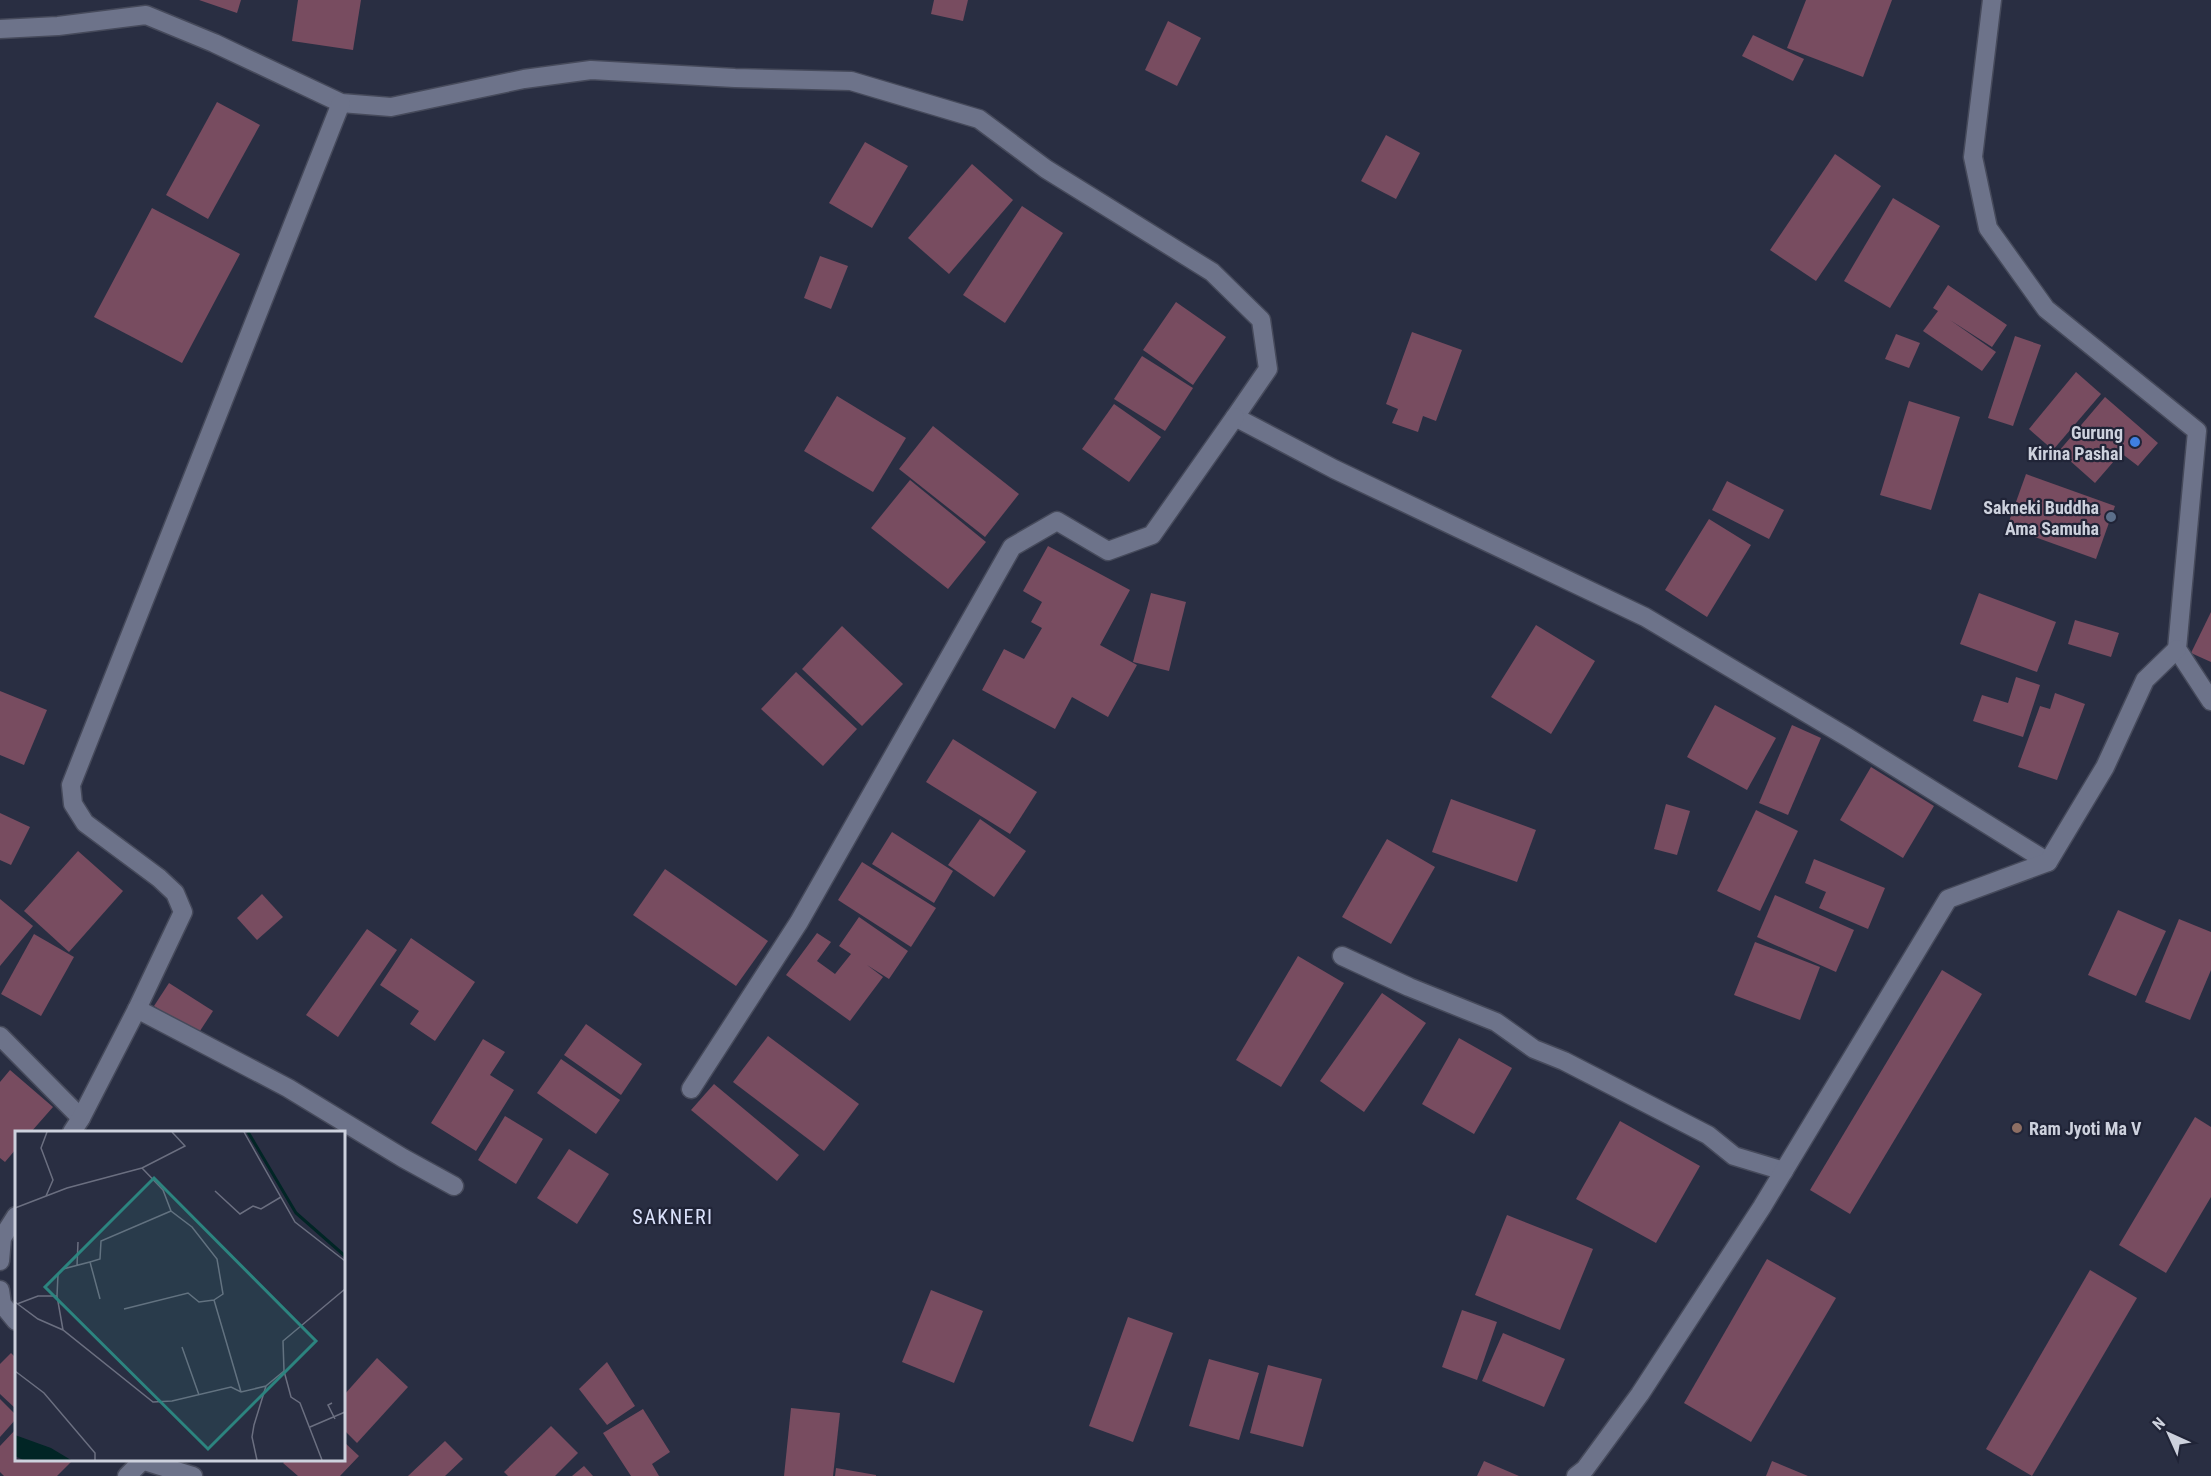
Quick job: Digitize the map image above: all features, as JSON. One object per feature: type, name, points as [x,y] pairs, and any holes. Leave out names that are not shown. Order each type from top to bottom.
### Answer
[{"type":"street","points":[[1576,1476],[1585,1469],[1640,1394],[1784,1171],[1948,898],[2048,862],[2105,767],[2145,680],[2177,650],[2204,435],[2046,309],[1988,228],[1973,157],[1992,0]]},
{"type":"street","points":[[0,29],[58,26],[146,15],[214,43],[341,103],[391,107],[524,79],[591,70],[735,78],[851,81],[980,119],[1046,169],[1212,272],[1262,320],[1268,369],[1152,535],[1108,551],[1057,521],[1012,547],[799,922],[692,1089]]},
{"type":"street","points":[[0,1035],[77,1125],[137,1009],[183,912],[175,893],[159,878],[85,823],[73,804],[71,785],[341,103]]},
{"type":"street","points":[[1235,417],[1335,469],[1645,617],[1847,737],[2048,862]]},
{"type":"street","points":[[2177,650],[2211,701]]},
{"type":"street","points":[[1342,956],[1409,987],[1496,1022],[1534,1049],[1564,1061],[1708,1135],[1734,1155],[1784,1171]]},
{"type":"street","points":[[137,1009],[288,1088],[403,1158],[454,1186]]},
{"type":"street","points":[[0,1261],[2,1238],[15,1218]]},
{"type":"street","points":[[0,1290],[2,1304],[15,1320]]},
{"type":"street","points":[[127,1476],[141,1461]]},
{"type":"street","points":[[145,1461],[193,1476]]},
{"type":"building","points":[[199,0],[241,0],[237,13]]},
{"type":"building","points":[[298,0],[361,0],[353,50],[292,41]]},
{"type":"building","points":[[934,0],[968,0],[963,21],[931,14]]},
{"type":"building","points":[[1806,0],[1892,0],[1863,77],[1787,48]]},
{"type":"building","points":[[1168,21],[1201,38],[1177,86],[1145,70]]},
{"type":"building","points":[[1753,35],[1804,59],[1793,81],[1742,56]]},
{"type":"building","points":[[217,102],[260,125],[208,219],[166,195]]},
{"type":"building","points":[[1386,135],[1420,153],[1396,199],[1361,181]]},
{"type":"building","points":[[865,142],[908,166],[872,228],[829,203]]},
{"type":"building","points":[[1835,154],[1881,186],[1816,281],[1770,250]]},
{"type":"building","points":[[972,164],[1013,200],[949,274],[908,238]]},
{"type":"building","points":[[1893,198],[1940,226],[1890,308],[1844,281]]},
{"type":"building","points":[[1022,206],[1063,233],[1005,323],[963,295]]},
{"type":"building","points":[[152,208],[240,254],[182,363],[94,317]]},
{"type":"building","points":[[820,256],[848,266],[831,309],[804,298]]},
{"type":"building","points":[[1948,285],[2007,325],[1992,347],[1950,320],[1996,352],[1982,371],[1923,331],[1938,311],[1933,308]]},
{"type":"building","points":[[1176,302],[1226,337],[1193,385],[1143,350]]},
{"type":"building","points":[[1412,332],[1462,350],[1436,421],[1423,416],[1418,432],[1392,423],[1398,409],[1386,404]]},
{"type":"building","points":[[1896,334],[1920,343],[1909,368],[1885,359]]},
{"type":"building","points":[[2015,336],[2041,345],[2013,426],[1988,418]]},
{"type":"building","points":[[1142,356],[1193,388],[1165,431],[1114,399]]},
{"type":"building","points":[[2076,372],[2101,394],[2053,450],[2029,429]]},
{"type":"building","points":[[837,396],[906,438],[873,492],[804,451]]},
{"type":"building","points":[[2105,397],[2158,443],[2138,466],[2121,453],[2095,483],[2059,451]]},
{"type":"building","points":[[1909,401],[1960,417],[1931,510],[1880,495]]},
{"type":"building","points":[[1114,404],[1161,437],[1129,482],[1082,449]]},
{"type":"building","points":[[933,426],[1019,494],[985,537],[899,469]]},
{"type":"building","points":[[2026,474],[2115,506],[2096,559],[2007,527]]},
{"type":"building","points":[[910,480],[986,542],[948,589],[871,528]]},
{"type":"building","points":[[1727,481],[1784,510],[1769,539],[1712,510]]},
{"type":"building","points":[[1709,519],[1751,545],[1707,617],[1665,590]]},
{"type":"building","points":[[1048,546],[1130,590],[1100,645],[1137,665],[1108,717],[1072,697],[1055,729],[982,690],[1004,649],[1024,659],[1042,628],[1031,622],[1042,602],[1023,591]]},
{"type":"building","points":[[1151,593],[1186,602],[1169,671],[1133,662]]},
{"type":"building","points":[[1979,593],[2056,622],[2037,672],[1960,644]]},
{"type":"building","points":[[2211,612],[2211,662],[2191,653]]},
{"type":"building","points":[[2075,620],[2119,633],[2111,657],[2068,644]]},
{"type":"building","points":[[1536,625],[1595,661],[1551,734],[1491,697]]},
{"type":"building","points":[[842,626],[903,684],[862,726],[802,669]]},
{"type":"building","points":[[796,672],[857,729],[823,766],[761,709]]},
{"type":"building","points":[[2016,677],[2040,685],[2023,737],[1973,721],[1982,695],[2008,703]]},
{"type":"building","points":[[0,691],[47,710],[24,765],[0,755]]},
{"type":"building","points":[[2055,693],[2085,704],[2057,780],[2018,767],[2040,706],[2050,709]]},
{"type":"building","points":[[1715,705],[1776,738],[1747,790],[1687,757]]},
{"type":"building","points":[[1792,725],[1821,738],[1788,815],[1759,803]]},
{"type":"building","points":[[953,739],[1037,792],[1010,834],[926,782]]},
{"type":"building","points":[[1871,767],[1934,806],[1903,858],[1840,820]]},
{"type":"building","points":[[1451,799],[1536,830],[1517,882],[1432,852]]},
{"type":"building","points":[[1666,804],[1690,811],[1677,855],[1654,849]]},
{"type":"building","points":[[1756,810],[1798,831],[1760,911],[1717,891]]},
{"type":"building","points":[[0,813],[30,827],[11,865],[0,860]]},
{"type":"building","points":[[980,819],[1026,851],[994,897],[948,865]]},
{"type":"building","points":[[892,832],[953,871],[934,903],[872,864]]},
{"type":"building","points":[[1387,839],[1435,867],[1391,944],[1342,917]]},
{"type":"building","points":[[78,851],[123,891],[69,952],[24,911]]},
{"type":"building","points":[[1814,859],[1885,888],[1868,929],[1819,908],[1826,892],[1805,883]]},
{"type":"building","points":[[862,862],[936,908],[911,947],[838,900]]},
{"type":"building","points":[[665,869],[768,941],[736,986],[633,915]]},
{"type":"building","points":[[262,894],[283,917],[257,940],[237,918]]},
{"type":"building","points":[[1775,895],[1854,930],[1836,972],[1757,937]]},
{"type":"building","points":[[0,899],[33,926],[0,966]]},
{"type":"building","points":[[2118,910],[2166,931],[2136,996],[2088,975]]},
{"type":"building","points":[[859,917],[908,951],[889,979],[867,965],[883,977],[850,1021],[786,975],[817,933],[831,942],[817,961],[835,974],[851,954],[839,946]]},
{"type":"building","points":[[2179,919],[2211,932],[2211,970],[2190,1020],[2145,1002]]},
{"type":"building","points":[[367,929],[397,950],[338,1037],[306,1015]]},
{"type":"building","points":[[34,934],[74,957],[41,1016],[1,994]]},
{"type":"building","points":[[411,938],[475,982],[435,1041],[410,1024],[419,1011],[380,985]]},
{"type":"building","points":[[1755,942],[1820,967],[1800,1020],[1734,995]]},
{"type":"building","points":[[1298,956],[1344,983],[1281,1087],[1236,1060]]},
{"type":"building","points":[[1942,970],[1982,994],[1850,1214],[1810,1190]]},
{"type":"building","points":[[169,983],[213,1011],[198,1034],[154,1006]]},
{"type":"building","points":[[1382,993],[1426,1023],[1364,1112],[1320,1081]]},
{"type":"building","points":[[586,1024],[642,1064],[621,1095],[564,1055]]},
{"type":"building","points":[[768,1036],[859,1104],[824,1151],[733,1082]]},
{"type":"building","points":[[1459,1038],[1512,1068],[1474,1134],[1422,1104]]},
{"type":"building","points":[[483,1039],[505,1052],[490,1075],[514,1090],[476,1151],[431,1123]]},
{"type":"building","points":[[561,1059],[620,1100],[596,1134],[537,1093]]},
{"type":"building","points":[[10,1070],[53,1107],[32,1131],[15,1131],[15,1150],[5,1162],[0,1158],[0,1082]]},
{"type":"building","points":[[714,1084],[799,1155],[777,1181],[691,1110]]},
{"type":"building","points":[[505,1116],[543,1139],[516,1184],[478,1160]]},
{"type":"building","points":[[2195,1117],[2211,1127],[2211,1197],[2166,1273],[2119,1245]]},
{"type":"building","points":[[1620,1121],[1700,1166],[1656,1243],[1576,1199]]},
{"type":"building","points":[[569,1149],[609,1174],[577,1224],[537,1198]]},
{"type":"building","points":[[1507,1215],[1593,1249],[1560,1330],[1475,1295]]},
{"type":"building","points":[[1767,1259],[1836,1298],[1751,1442],[1684,1403]]},
{"type":"building","points":[[2090,1270],[2137,1298],[2032,1476],[1986,1449]]},
{"type":"building","points":[[931,1290],[983,1311],[954,1383],[902,1362]]},
{"type":"building","points":[[1462,1310],[1497,1322],[1477,1380],[1442,1367]]},
{"type":"building","points":[[1128,1317],[1173,1333],[1133,1442],[1089,1426]]},
{"type":"building","points":[[1503,1333],[1565,1359],[1544,1407],[1482,1381]]},
{"type":"building","points":[[11,1353],[15,1357],[15,1408],[0,1394],[0,1364]]},
{"type":"building","points":[[377,1358],[408,1387],[357,1443],[345,1431],[345,1394]]},
{"type":"building","points":[[1209,1359],[1259,1373],[1239,1440],[1189,1426]]},
{"type":"building","points":[[607,1362],[635,1406],[607,1425],[579,1389]]},
{"type":"building","points":[[1268,1365],[1322,1379],[1303,1447],[1250,1433]]},
{"type":"building","points":[[0,1399],[15,1414],[15,1420],[0,1437]]},
{"type":"building","points":[[791,1408],[840,1413],[833,1476],[784,1476]]},
{"type":"building","points":[[643,1409],[670,1452],[652,1464],[659,1476],[631,1476],[603,1433]]},
{"type":"building","points":[[551,1426],[578,1453],[555,1476],[508,1476],[504,1472]]},
{"type":"building","points":[[15,1430],[15,1461],[72,1461],[57,1476],[4,1476],[0,1472],[0,1446]]},
{"type":"building","points":[[445,1441],[463,1459],[445,1476],[408,1476]]},
{"type":"building","points":[[345,1443],[359,1456],[340,1476],[298,1476],[283,1463],[285,1461],[345,1461]]},
{"type":"building","points":[[1484,1461],[1519,1476],[1477,1476]]},
{"type":"building","points":[[1772,1461],[1808,1476],[1766,1476]]},
{"type":"building","points":[[584,1466],[593,1476],[572,1476]]},
{"type":"building","points":[[836,1468],[876,1475],[876,1476],[835,1476]]},
{"type":"place","name":"Gurung Kirina Pashal","points":[[2135,442]]},
{"type":"place","name":"Sakneki Buddha Ama Samuha","points":[[2111,517]]},
{"type":"place","name":"Ram Jyoti Ma V","points":[[2017,1128]]},
{"type":"district","name":"SAKNERI","points":[[673,1217]]}]
